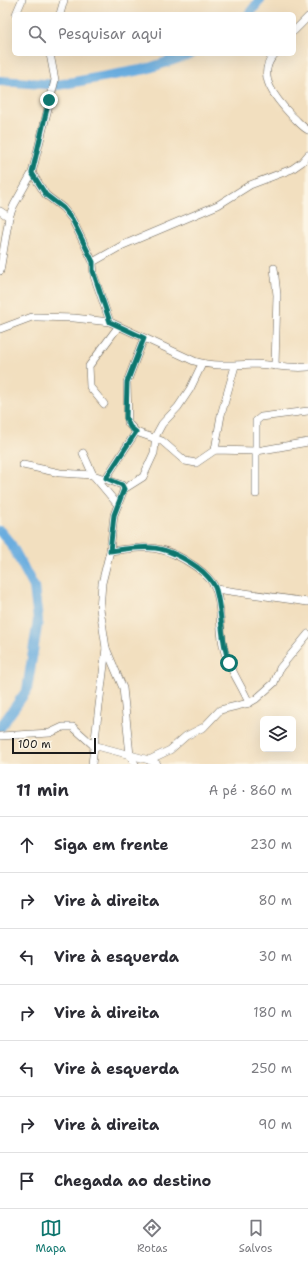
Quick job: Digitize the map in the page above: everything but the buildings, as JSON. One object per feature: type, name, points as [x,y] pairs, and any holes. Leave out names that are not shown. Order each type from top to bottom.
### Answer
[{"type":"street","points":[[17,12],[22,0]]},
{"type":"street","points":[[61,12],[64,0]]},
{"type":"street","points":[[296,29],[308,17]]},
{"type":"street","points":[[0,271],[0,261],[9,216],[32,173],[44,118],[55,80],[50,56]]},
{"type":"street","points":[[273,56],[269,61],[267,67],[270,88],[276,99],[296,119],[300,126],[308,130]]},
{"type":"street","points":[[93,262],[123,245],[218,205],[255,183],[292,170],[308,155]]},
{"type":"street","points":[[32,173],[46,195],[63,208],[72,219],[93,262],[93,271],[110,322]]},
{"type":"street","points":[[0,211],[9,216]]},
{"type":"street","points":[[274,268],[277,294],[275,366]]},
{"type":"street","points":[[0,324],[0,329],[32,317],[74,318],[110,322],[118,327],[202,364],[308,368]]},
{"type":"street","points":[[104,404],[90,387],[89,366],[118,327]]},
{"type":"street","points":[[144,338],[127,382],[126,418],[130,427],[136,432],[154,440],[162,441],[181,458],[192,463],[198,462],[215,450],[257,450],[308,442]]},
{"type":"street","points":[[92,764],[106,648],[100,596],[110,551],[114,515],[124,489],[143,477],[154,453],[154,440],[162,424],[178,407],[190,389],[202,364]]},
{"type":"street","points":[[215,450],[221,414],[235,366]]},
{"type":"street","points":[[256,494],[256,421],[258,418],[308,411]]},
{"type":"street","points":[[106,478],[136,432]]},
{"type":"street","points":[[83,453],[93,475],[118,505]]},
{"type":"street","points":[[23,465],[60,473],[93,475],[106,478],[122,485],[124,489]]},
{"type":"street","points":[[110,551],[142,546],[173,552],[202,571],[216,589],[223,645],[229,663],[249,703]]},
{"type":"street","points":[[216,589],[308,602]]},
{"type":"street","points":[[149,760],[170,750],[186,736],[204,727],[220,710],[249,703],[274,683],[280,668],[308,634]]},
{"type":"street","points":[[106,648],[123,688],[130,756],[135,764]]},
{"type":"street","points":[[0,736],[50,733],[63,727],[74,727],[94,745],[149,760],[157,764]]},
{"type":"waterway","points":[[251,12],[260,0]]},
{"type":"waterway","points":[[0,81],[58,85],[146,69],[185,56]]},
{"type":"waterway","points":[[0,531],[11,544],[34,587],[38,620],[27,690],[0,728]]},
{"type":"route","points":[[49,100],[32,173],[41,190],[67,212],[78,229],[93,262],[93,271],[110,322],[144,338],[127,382],[126,418],[130,427],[136,432],[106,478],[122,485],[124,489],[114,515],[110,551],[142,546],[173,552],[180,555],[202,571],[216,589],[223,645],[229,663]]}]
